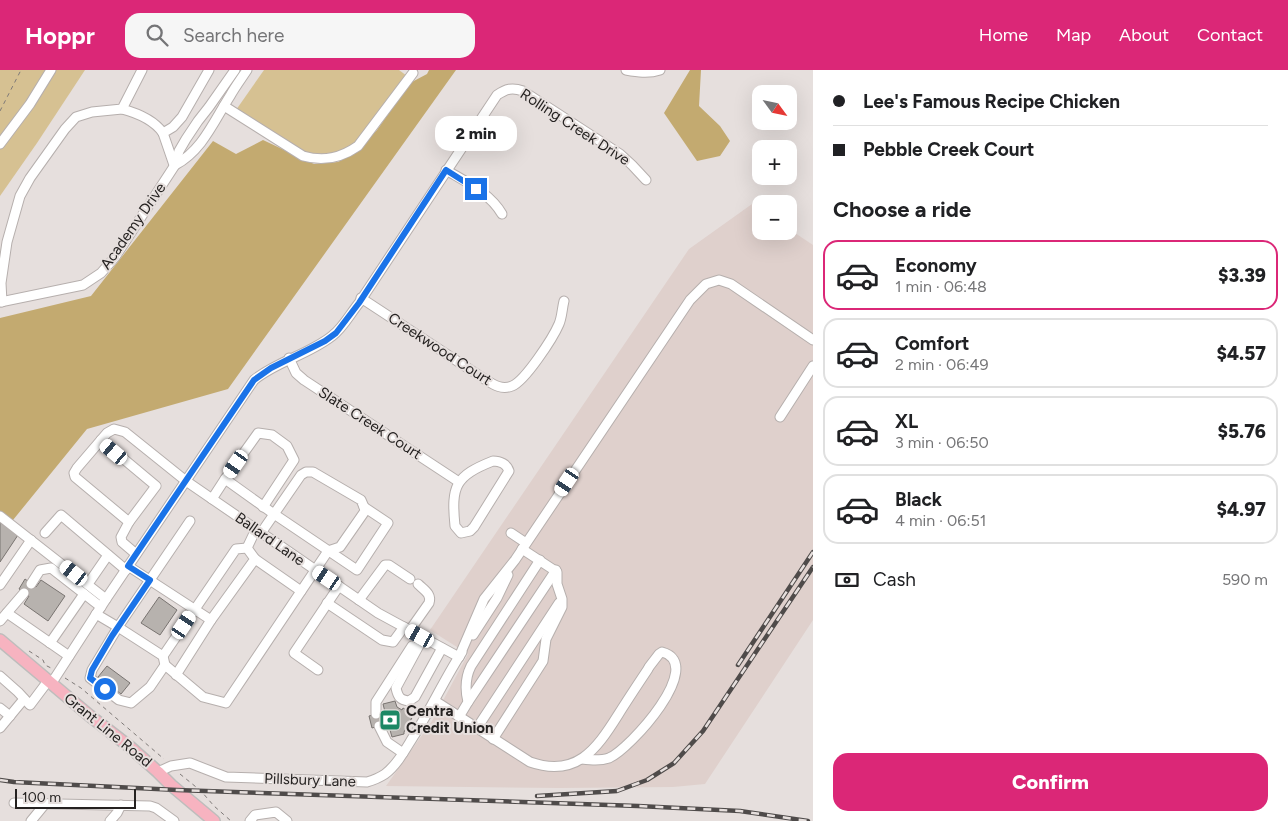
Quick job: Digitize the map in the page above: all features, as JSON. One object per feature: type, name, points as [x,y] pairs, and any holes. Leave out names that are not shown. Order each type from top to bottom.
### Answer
[{"type":"main road","name":"Grant Line Road","points":[[0,640],[130,747],[214,821]]},
{"type":"street","points":[[0,144],[30,104],[51,70]]},
{"type":"street","points":[[122,108],[142,70]]},
{"type":"street","points":[[163,133],[173,127],[182,117],[209,70]]},
{"type":"street","name":"Academy Drive","points":[[1,302],[83,285],[101,273],[115,257],[174,165],[179,151],[198,120],[210,107],[235,70]]},
{"type":"street","name":"Academy Drive","points":[[174,165],[184,160],[198,146],[247,70]]},
{"type":"street","points":[[626,70],[639,73],[660,70]]},
{"type":"street","points":[[210,107],[221,110],[303,156],[314,159],[328,158],[350,152],[358,146],[413,73]]},
{"type":"street","name":"Rolling Creek Drive","points":[[24,699],[30,705],[58,673],[254,380],[289,358],[325,341],[333,336],[344,324],[497,95],[510,88],[523,91],[620,154],[646,180]]},
{"type":"street","points":[[1,302],[1,283],[7,242],[20,196],[30,178],[65,129],[76,117],[92,112],[122,108],[135,113],[158,126],[163,133],[174,165]]},
{"type":"street","points":[[446,170],[488,197],[502,214]]},
{"type":"street","name":"Pillsbury Lane","points":[[158,772],[171,766],[190,763],[226,777],[367,782],[383,776],[403,753],[435,701],[459,657],[484,599],[524,546],[690,300],[706,284],[718,280],[731,284],[813,340]]},
{"type":"street","name":"Creekwood Court","points":[[361,298],[499,387],[512,386],[530,370],[558,327],[564,301]]},
{"type":"street","name":"Slate Creek Court","points":[[289,358],[296,373],[304,380],[459,482]]},
{"type":"street","points":[[780,417],[813,366]]},
{"type":"street","name":"Ballard Lane","points":[[100,440],[114,429],[125,432],[186,481],[378,613],[459,657]]},
{"type":"street","points":[[212,499],[258,434],[272,435],[287,446],[294,460],[263,507]]},
{"type":"street","points":[[129,522],[75,477],[74,473],[77,468],[100,440],[156,486],[120,537],[122,542],[136,554]]},
{"type":"street","points":[[493,461],[503,463],[510,471],[474,527],[465,533],[461,533],[454,526],[454,492],[459,482],[471,472],[493,461]]},
{"type":"street","points":[[225,480],[263,507],[274,514],[328,551],[357,570],[388,523],[364,507],[360,500],[313,472],[306,472],[301,476],[274,514],[258,531],[247,548]]},
{"type":"street","points":[[0,516],[88,584],[101,607],[118,627],[164,661],[176,675],[203,697],[226,702],[328,551],[340,547],[365,511],[364,507]]},
{"type":"street","points":[[45,533],[61,515],[108,555],[211,620]]},
{"type":"street","points":[[190,521],[118,627],[92,670],[90,678],[119,700],[131,703],[150,688],[195,610],[236,549],[247,548]]},
{"type":"street","points":[[511,533],[540,560],[556,570]]},
{"type":"street","points":[[0,586],[31,540]]},
{"type":"street","points":[[247,548],[255,559],[302,591]]},
{"type":"street","points":[[88,584],[108,555]]},
{"type":"street","points":[[176,675],[211,620],[255,559]]},
{"type":"street","points":[[468,702],[466,688],[468,671],[540,560]]},
{"type":"street","points":[[327,603],[382,640],[393,642],[429,603],[430,595],[414,582],[385,565],[359,600]]},
{"type":"street","points":[[31,584],[40,570],[51,568],[101,607]]},
{"type":"street","points":[[493,739],[541,666],[545,654],[546,639],[562,607],[562,599],[556,584],[556,570]]},
{"type":"street","points":[[459,717],[556,570]]},
{"type":"street","points":[[318,670],[294,653],[339,586]]},
{"type":"street","points":[[0,621],[24,593]]},
{"type":"street","points":[[50,643],[84,594]]},
{"type":"street","points":[[477,728],[562,599]]},
{"type":"street","points":[[7,613],[69,656]]},
{"type":"street","points":[[421,637],[396,688],[397,695],[402,700],[409,702],[415,697],[442,648]]},
{"type":"street","points":[[376,714],[376,702],[421,637]]},
{"type":"street","points":[[435,701],[530,762],[541,766],[562,766],[582,759],[598,745],[659,654],[662,652],[669,655],[674,662],[675,679],[669,693],[659,708],[634,739],[623,749],[608,758],[596,760],[582,759]]},
{"type":"street","points":[[0,676],[24,699],[0,728]]},
{"type":"street","points":[[0,708],[10,716]]},
{"type":"street","points":[[379,726],[387,742],[403,753]]},
{"type":"street","points":[[14,802],[150,806],[174,821]]},
{"type":"street","points":[[31,821],[45,804]]},
{"type":"street","points":[[110,821],[121,805]]},
{"type":"street","points":[[250,821],[255,815],[276,812],[287,821]]},
{"type":"path","points":[[0,111],[21,70]]},
{"type":"path","points":[[27,649],[81,688],[201,791],[231,821]]},
{"type":"shaded area","points":[[0,70],[85,70],[0,196]]},
{"type":"shaded area","points":[[264,70],[399,70],[407,76],[356,144],[336,153],[318,156],[304,152],[236,110]]},
{"type":"shaded area","points":[[429,70],[456,70],[228,389],[87,429],[13,520],[0,511],[0,318],[91,296],[213,141],[236,154],[263,140],[314,164],[338,162],[354,153],[377,130],[410,83],[427,74]]},
{"type":"shaded area","points":[[690,70],[701,70],[699,106],[720,126],[730,141],[720,156],[697,161],[664,113]]},
{"type":"shaded area","points":[[752,204],[752,240],[797,240],[797,234],[813,245],[813,620],[705,784],[673,787],[559,788],[386,786],[432,721],[468,654],[430,630],[689,249]]},
{"type":"building","points":[[0,522],[18,535],[0,562]]},
{"type":"building","points":[[25,579],[36,587],[41,580],[65,596],[48,621],[24,604],[29,596],[19,589]]},
{"type":"building","points":[[159,597],[177,610],[160,635],[141,623]]},
{"type":"building","points":[[107,666],[130,683],[121,694],[98,677]]},
{"type":"building","name":"Centra Credit Union","points":[[395,701],[397,707],[402,710],[403,708],[413,716],[404,734],[392,737],[388,723],[372,728],[369,716],[385,712],[383,704]]},
{"type":"railway","points":[[738,665],[813,552]]},
{"type":"railway","points":[[537,796],[617,791],[647,780],[674,763],[703,731],[813,567]]},
{"type":"railway","points":[[0,780],[177,790],[740,811],[808,821]]},
{"type":"place","name":"Centra Credit Union","points":[[390,720]]},
{"type":"route","points":[[105,689],[90,678],[92,670],[112,636],[150,580],[128,566],[254,380],[264,372],[325,341],[336,333],[359,303],[446,170],[476,189]]}]
